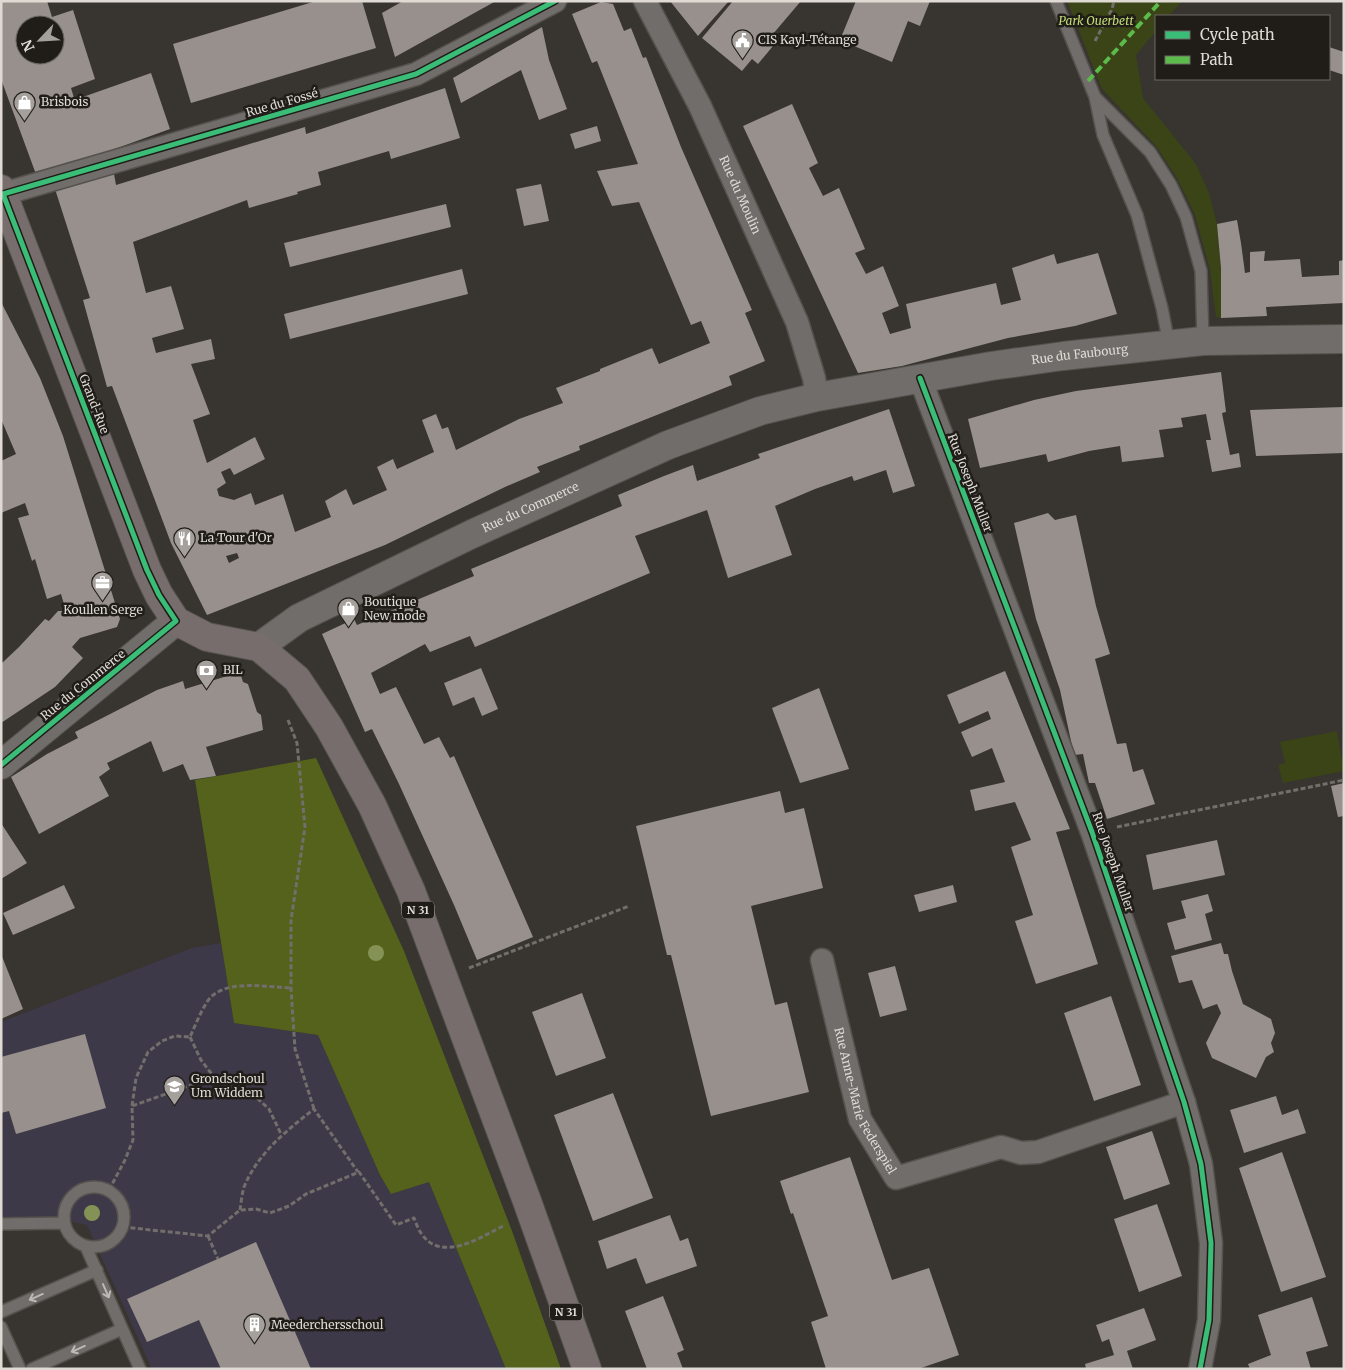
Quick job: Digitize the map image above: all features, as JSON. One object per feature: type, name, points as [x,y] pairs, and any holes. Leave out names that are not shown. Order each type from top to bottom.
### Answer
[{"type":"main road","name":"Grand-Rue","points":[[2,191],[147,570],[159,595],[176,621]]},
{"type":"main road","name":"Rue du Faubourg","points":[[817,397],[920,378],[1062,356],[1169,344],[1203,341],[1344,339]]},
{"type":"main road","name":"Rue du Commerce","points":[[259,648],[299,618],[472,534],[608,471],[668,445],[760,411],[817,397]]},
{"type":"main road","name":"Rue du Commerce","points":[[1,764],[176,621]]},
{"type":"main road","name":"N 31","points":[[176,621],[208,637],[259,648],[297,679],[329,727],[380,823],[410,891],[587,1369]]},
{"type":"street","name":"Rue du Fossé","points":[[2,191],[416,74],[555,1]]},
{"type":"street","name":"Rue du Moulin","points":[[645,1],[700,106],[797,322],[814,378],[817,397]]},
{"type":"street","name":"Rue Joseph Muller","points":[[920,378],[1092,832],[1184,1102],[1201,1164],[1211,1243],[1209,1320],[1200,1369]]},
{"type":"street","name":"Rue Anne-Marie Federspiel","points":[[822,960],[860,1119],[896,1178],[1001,1147],[1021,1153],[1038,1152],[1184,1102]]},
{"type":"lane","points":[[1056,1],[1095,97],[1103,134],[1137,215],[1162,308],[1169,344]]},
{"type":"lane","points":[[1095,97],[1150,152],[1171,185],[1186,217],[1201,272],[1203,341]]},
{"type":"lane","points":[[90,1186],[109,1190],[122,1206],[123,1226],[119,1235],[112,1241],[96,1248],[86,1247],[72,1238],[64,1223],[66,1203],[72,1195],[90,1186]]},
{"type":"lane","points":[[1,1224],[64,1223]]},
{"type":"lane","points":[[86,1247],[140,1369]]},
{"type":"lane","points":[[1,1312],[97,1270]]},
{"type":"lane","points":[[1,1327],[20,1369]]},
{"type":"lane","points":[[32,1369],[122,1329]]},
{"type":"path","points":[[1082,64],[1112,9],[1114,1]]},
{"type":"path","points":[[286,717],[297,743],[305,827],[291,920],[290,988],[295,1049],[314,1109],[396,1225],[414,1218],[421,1234],[434,1245],[450,1248],[466,1244],[507,1224],[506,1216],[526,1201]]},
{"type":"path","points":[[1092,832],[1344,780]]},
{"type":"path","points":[[443,978],[629,906]]},
{"type":"path","points":[[190,1037],[208,1000],[220,991],[237,985],[290,988]]},
{"type":"path","points":[[109,1190],[133,1140],[132,1106],[136,1078],[148,1052],[162,1041],[175,1036],[190,1037]]},
{"type":"path","points":[[190,1037],[201,1060],[214,1077],[232,1089],[257,1098],[269,1109],[281,1134]]},
{"type":"path","points":[[132,1106],[214,1077]]},
{"type":"path","points":[[240,1210],[244,1188],[258,1162],[281,1134],[314,1109]]},
{"type":"path","points":[[123,1226],[208,1236],[240,1210],[256,1209],[270,1214],[289,1206],[306,1194],[358,1172]]},
{"type":"path","points":[[208,1236],[218,1258]]},
{"type":"shaded area","name":"Grondschoul Um Widdem","points":[[221,943],[234,1023],[318,1035],[380,1175],[391,1194],[429,1182],[506,1369],[152,1369],[87,1225],[59,1219],[1,1221],[1,1022],[192,948]]},
{"type":"green space","name":"Park Ouerbett","points":[[1067,1],[1182,1],[1170,15],[1155,15],[1155,32],[1136,55],[1143,98],[1196,164],[1209,193],[1217,224],[1221,268],[1221,318],[1216,317],[1210,270],[1195,215],[1177,178],[1156,146],[1102,89]]},
{"type":"green space","points":[[1337,731],[1344,771],[1283,783],[1278,765],[1285,763],[1280,742]]},
{"type":"green space","points":[[316,758],[404,951],[512,1231],[561,1369],[506,1369],[429,1182],[391,1194],[380,1175],[318,1035],[234,1023],[195,780]]},
{"type":"building","points":[[1,1],[47,1],[51,15],[15,15],[15,65],[65,65],[65,15],[58,15],[73,10],[95,79],[71,88],[74,98],[80,98],[151,73],[170,129],[37,177],[1,79]]},
{"type":"building","points":[[316,1],[362,1],[376,48],[191,103],[173,44]]},
{"type":"building","points":[[403,1],[496,1],[395,57],[382,13]]},
{"type":"building","points":[[670,1],[729,1],[698,36]]},
{"type":"building","points":[[733,1],[801,1],[767,41],[773,46],[758,64],[752,59],[742,71],[702,38]]},
{"type":"building","points":[[856,1],[930,1],[920,26],[908,21],[892,62],[840,40]]},
{"type":"building","points":[[601,2],[613,4],[624,31],[631,28],[643,58],[646,57],[681,147],[752,310],[745,313],[765,361],[729,376],[732,385],[579,446],[580,450],[537,467],[540,472],[385,545],[207,615],[171,543],[112,386],[107,387],[83,300],[90,298],[55,189],[114,174],[116,185],[305,127],[306,134],[445,88],[460,138],[391,159],[389,151],[318,172],[321,185],[297,192],[298,194],[249,208],[247,200],[133,242],[146,293],[171,286],[184,329],[152,338],[156,353],[211,339],[215,359],[191,364],[210,414],[193,420],[207,463],[255,437],[265,459],[234,475],[230,468],[221,472],[226,483],[217,489],[219,496],[234,500],[251,493],[255,505],[283,494],[295,532],[331,517],[325,501],[346,489],[353,505],[387,490],[377,467],[393,459],[397,469],[434,452],[422,420],[436,414],[442,429],[448,427],[456,450],[519,419],[563,403],[556,388],[600,371],[600,369],[652,348],[659,364],[710,343],[701,321],[691,325],[639,202],[612,206],[597,171],[638,164],[597,61],[592,63],[572,14]],"holes":[[[237,553],[239,558],[229,563],[226,556]]]},
{"type":"building","points":[[542,27],[549,60],[567,109],[539,120],[521,70],[461,103],[453,78]]},
{"type":"building","points":[[1330,47],[1344,52],[1344,75],[1330,70]]},
{"type":"building","points":[[792,104],[818,163],[809,168],[823,196],[839,188],[865,249],[855,253],[866,274],[883,266],[899,306],[882,313],[890,334],[911,328],[906,304],[996,283],[1001,305],[1021,300],[1012,268],[1054,254],[1057,264],[1098,253],[1117,314],[1075,326],[1008,338],[902,366],[858,373],[743,126]]},
{"type":"building","points":[[597,126],[601,141],[575,149],[570,134]]},
{"type":"building","points":[[541,184],[549,221],[524,226],[516,189]]},
{"type":"building","points":[[446,204],[451,227],[290,267],[284,243]]},
{"type":"building","points":[[1237,220],[1245,273],[1250,272],[1250,252],[1265,251],[1264,261],[1300,259],[1302,277],[1339,275],[1339,261],[1344,260],[1344,303],[1266,307],[1267,316],[1221,318],[1221,268],[1217,224]]},
{"type":"building","points":[[462,269],[468,294],[290,339],[284,314]]},
{"type":"building","points":[[1,302],[40,378],[63,436],[120,619],[117,627],[80,638],[72,647],[83,658],[55,687],[1,723],[1,664],[45,619],[49,621],[58,611],[66,611],[61,594],[47,599],[35,559],[32,561],[18,518],[29,515],[25,503],[1,513],[1,461],[16,454],[1,419]]},
{"type":"building","points":[[1221,372],[1226,412],[1222,413],[1230,455],[1239,453],[1241,467],[1212,472],[1206,440],[1211,440],[1206,414],[1181,418],[1183,427],[1159,430],[1164,457],[1122,462],[1120,446],[1089,451],[1048,462],[1046,454],[980,468],[968,419],[1034,400],[1076,391]]},
{"type":"building","points":[[1344,407],[1344,453],[1256,456],[1250,410]]},
{"type":"building","points":[[889,409],[915,486],[893,493],[886,470],[854,481],[852,476],[775,506],[792,555],[728,578],[707,510],[635,536],[650,573],[475,647],[470,636],[430,652],[425,644],[371,673],[380,694],[396,687],[424,744],[439,737],[450,758],[454,756],[533,937],[477,960],[399,784],[372,729],[365,732],[322,634],[354,619],[357,625],[474,576],[471,569],[622,506],[618,495],[664,476],[693,465],[697,481],[760,458],[758,454]]},
{"type":"building","points":[[1048,513],[1055,520],[1076,515],[1096,606],[1110,654],[1095,659],[1117,744],[1126,743],[1133,772],[1143,769],[1155,804],[1107,819],[1095,783],[1089,783],[1083,754],[1074,755],[1060,690],[1036,619],[1014,523]]},
{"type":"building","points":[[481,668],[498,709],[482,716],[474,697],[453,706],[444,683]]},
{"type":"building","points":[[1005,671],[1070,829],[1056,832],[1098,964],[1036,984],[1015,921],[1033,915],[1011,847],[1031,840],[1015,802],[975,811],[970,790],[1005,782],[992,748],[972,757],[961,732],[991,719],[988,711],[959,724],[947,695]]},
{"type":"building","points":[[240,672],[243,682],[248,684],[257,712],[261,715],[263,730],[206,747],[216,776],[190,780],[183,764],[163,772],[151,741],[107,763],[110,769],[99,777],[109,796],[39,834],[11,777],[47,754],[78,738],[75,732],[157,690],[183,681],[185,689]]},
{"type":"building","points":[[819,688],[849,769],[800,783],[772,708]]},
{"type":"building","points":[[1344,783],[1344,816],[1338,817],[1331,786]]},
{"type":"building","points":[[780,791],[785,813],[804,808],[823,888],[751,906],[775,1005],[787,1002],[809,1092],[711,1116],[671,955],[667,955],[636,826]]},
{"type":"building","points":[[1,823],[27,863],[1,879]]},
{"type":"building","points":[[1217,840],[1225,875],[1153,890],[1146,855]]},
{"type":"building","points":[[64,885],[75,908],[13,935],[3,913]]},
{"type":"building","points":[[953,885],[957,902],[919,912],[914,895]]},
{"type":"building","points":[[1208,894],[1213,911],[1205,914],[1212,940],[1175,950],[1167,923],[1186,918],[1181,901]]},
{"type":"building","points":[[1221,943],[1224,954],[1228,954],[1243,1004],[1271,1019],[1275,1033],[1271,1043],[1274,1052],[1266,1057],[1256,1078],[1212,1058],[1206,1043],[1221,1013],[1217,1004],[1203,1009],[1192,980],[1179,983],[1171,956]]},
{"type":"building","points":[[1,954],[23,1009],[1,1019]]},
{"type":"building","points":[[895,966],[907,1010],[880,1017],[868,973]]},
{"type":"building","points":[[582,993],[606,1058],[556,1076],[532,1012]]},
{"type":"building","points":[[1111,996],[1141,1085],[1094,1101],[1064,1013]]},
{"type":"building","points":[[85,1034],[106,1108],[16,1134],[9,1111],[1,1113],[1,1057]]},
{"type":"building","points":[[613,1093],[653,1198],[593,1221],[554,1115]]},
{"type":"building","points":[[1276,1096],[1282,1115],[1298,1109],[1306,1133],[1244,1153],[1230,1110]]},
{"type":"building","points":[[1152,1131],[1170,1184],[1124,1200],[1106,1147]]},
{"type":"building","points":[[1282,1152],[1326,1277],[1281,1292],[1239,1168]]},
{"type":"building","points":[[850,1157],[892,1280],[929,1268],[959,1355],[918,1369],[826,1369],[811,1322],[828,1316],[793,1213],[791,1214],[780,1181]]},
{"type":"building","points":[[1157,1204],[1182,1276],[1139,1292],[1114,1219]]},
{"type":"building","points":[[670,1215],[680,1241],[688,1238],[697,1266],[646,1284],[636,1258],[607,1269],[598,1241]]},
{"type":"building","points":[[256,1242],[311,1369],[221,1369],[199,1320],[147,1342],[127,1299]]},
{"type":"building","points":[[663,1296],[684,1350],[677,1353],[683,1369],[647,1369],[625,1311]]},
{"type":"building","points":[[1312,1297],[1328,1346],[1306,1352],[1311,1369],[1250,1369],[1248,1364],[1271,1355],[1258,1315]]},
{"type":"building","points":[[1144,1308],[1156,1340],[1127,1351],[1133,1369],[1086,1369],[1085,1364],[1114,1355],[1109,1339],[1102,1342],[1096,1325]]},
{"type":"marked path","points":[[1088,81],[1161,1]]},
{"type":"cycle path","points":[[1,765],[176,621],[159,595],[147,570],[3,194],[416,74],[555,1]]},
{"type":"cycle path","points":[[920,378],[1092,832],[1184,1102],[1201,1164],[1211,1243],[1209,1320],[1200,1369]]},
{"type":"place","name":"CIS Kayl-Tétange","points":[[742,59]]},
{"type":"place","name":"Brisbois","points":[[25,121]]},
{"type":"place","name":"La Tour d'Or","points":[[184,557]]},
{"type":"place","name":"Koullen Serge","points":[[103,602]]},
{"type":"place","name":"Boutique New mode","points":[[348,628]]},
{"type":"place","name":"BIL","points":[[207,689]]},
{"type":"place","name":"Grondschoul Um Widdem","points":[[175,1105]]},
{"type":"place","name":"Meederchersschoul","points":[[255,1344]]}]
